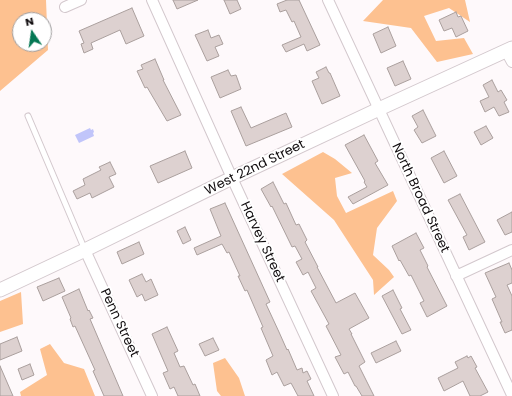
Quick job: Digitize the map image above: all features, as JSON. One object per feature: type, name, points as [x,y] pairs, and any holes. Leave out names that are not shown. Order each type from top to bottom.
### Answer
[{"type":"street","points":[[65,7],[81,0]]},
{"type":"street","name":"Harvey Street","points":[[152,0],[232,178],[334,396]]},
{"type":"street","name":"North Broad Street","points":[[328,0],[512,396]]},
{"type":"street","name":"West 22nd Street","points":[[0,290],[379,109],[510,54]]},
{"type":"street","name":"Penn Street","points":[[85,250],[152,396]]},
{"type":"street","points":[[456,276],[512,250]]},
{"type":"lane","points":[[28,116],[85,250]]},
{"type":"shaded area","points":[[0,0],[46,0],[46,12],[12,12],[12,52],[46,52],[0,91]]},
{"type":"shaded area","points":[[383,0],[465,0],[470,22],[449,8],[424,16],[436,41],[464,38],[473,54],[437,62],[411,28],[363,21]]},
{"type":"shaded area","points":[[323,152],[335,159],[352,173],[335,178],[337,196],[346,213],[393,191],[397,201],[377,228],[373,255],[389,270],[394,277],[374,295],[373,280],[334,220],[282,174]]},
{"type":"shaded area","points":[[21,292],[23,324],[0,332],[0,301]]},
{"type":"shaded area","points":[[50,344],[64,363],[84,369],[95,396],[21,396],[20,392],[47,375],[40,349]]},
{"type":"shaded area","points":[[225,358],[239,378],[245,396],[221,396],[217,391],[213,363]]},
{"type":"water","points":[[90,128],[91,130],[93,129],[94,136],[79,143],[75,135]]},
{"type":"building","points":[[173,0],[198,0],[177,9]]},
{"type":"building","points":[[224,0],[237,0],[241,9],[230,14]]},
{"type":"building","points":[[287,0],[299,0],[320,45],[307,51],[304,44],[286,52],[282,45],[301,37],[294,21],[292,22],[286,10],[280,12],[277,4]]},
{"type":"building","points":[[132,8],[144,36],[126,44],[120,30],[91,43],[93,49],[84,53],[81,44],[84,43],[79,31]]},
{"type":"building","points":[[456,12],[458,17],[461,16],[468,31],[456,37],[452,28],[444,31],[439,20]]},
{"type":"building","points":[[388,27],[396,46],[381,53],[373,34]]},
{"type":"building","points":[[208,30],[211,38],[219,35],[223,44],[215,47],[219,56],[207,61],[195,35]]},
{"type":"building","points":[[155,59],[163,80],[181,115],[167,121],[147,87],[145,88],[137,71],[143,69],[141,65]]},
{"type":"building","points":[[403,61],[411,79],[395,86],[387,68]]},
{"type":"building","points":[[326,67],[340,96],[322,104],[312,81],[319,78],[316,72]]},
{"type":"building","points":[[228,70],[231,76],[236,75],[241,89],[220,98],[211,77]]},
{"type":"building","points":[[492,80],[498,92],[501,90],[507,100],[504,102],[509,112],[499,116],[494,107],[485,112],[480,101],[489,97],[483,85]]},
{"type":"building","points":[[241,107],[251,128],[286,113],[292,127],[246,146],[231,111]]},
{"type":"building","points":[[423,110],[436,136],[422,143],[414,130],[418,127],[412,116]]},
{"type":"building","points":[[486,126],[493,138],[481,145],[474,132]]},
{"type":"building","points":[[364,135],[378,161],[375,163],[388,185],[353,204],[348,197],[367,187],[345,145]]},
{"type":"building","points":[[185,151],[192,168],[158,183],[150,166]]},
{"type":"building","points":[[444,151],[457,176],[444,183],[431,158]]},
{"type":"building","points":[[110,162],[116,174],[109,177],[114,187],[92,198],[90,193],[77,199],[73,191],[85,185],[83,179],[101,170],[99,167]]},
{"type":"building","points":[[273,182],[284,204],[286,203],[296,225],[299,224],[307,240],[305,242],[336,303],[355,293],[369,318],[349,329],[365,362],[359,366],[374,396],[362,396],[348,372],[344,374],[335,357],[341,355],[326,326],[329,324],[311,291],[316,288],[308,272],[303,275],[296,262],[302,259],[295,246],[292,247],[272,206],[271,207],[261,189]]},
{"type":"building","points":[[460,194],[485,242],[469,250],[463,237],[467,235],[448,200]]},
{"type":"building","points":[[225,203],[270,302],[266,304],[287,350],[288,349],[297,370],[302,368],[303,373],[307,371],[311,379],[307,381],[314,396],[298,396],[291,383],[284,386],[277,372],[272,375],[266,360],[273,356],[261,328],[263,327],[247,290],[245,291],[238,276],[240,276],[229,252],[227,253],[222,244],[197,255],[194,248],[221,236],[210,209]]},
{"type":"building","points":[[512,212],[512,232],[505,235],[497,220]]},
{"type":"building","points":[[185,227],[191,240],[183,244],[177,231]]},
{"type":"building","points":[[416,233],[424,248],[420,250],[428,266],[427,267],[447,306],[427,317],[420,303],[424,301],[411,275],[409,276],[400,260],[399,261],[392,246]]},
{"type":"building","points":[[139,242],[144,254],[122,264],[117,252]]},
{"type":"building","points":[[509,263],[512,270],[512,283],[507,285],[512,296],[512,330],[505,333],[492,299],[496,297],[485,273]]},
{"type":"building","points":[[142,274],[146,282],[151,279],[158,295],[145,301],[142,294],[137,297],[129,280]]},
{"type":"building","points":[[59,278],[65,291],[43,301],[37,287]]},
{"type":"building","points":[[79,289],[88,311],[89,310],[93,318],[90,319],[123,396],[104,396],[93,371],[95,370],[75,326],[73,327],[71,318],[62,297]]},
{"type":"building","points":[[393,290],[402,308],[400,309],[411,330],[402,334],[382,296]]},
{"type":"building","points":[[167,327],[178,351],[174,353],[180,367],[184,366],[193,385],[195,384],[200,396],[178,396],[174,387],[170,389],[163,373],[168,371],[152,334]]},
{"type":"building","points":[[17,337],[22,351],[0,360],[0,344]]},
{"type":"building","points":[[213,338],[219,350],[205,356],[199,344]]},
{"type":"building","points":[[396,341],[401,351],[376,363],[371,353]]},
{"type":"building","points":[[467,356],[468,358],[471,356],[477,367],[475,368],[488,392],[480,396],[470,396],[463,381],[444,391],[438,378],[458,368],[455,362]]},
{"type":"building","points":[[30,364],[34,375],[22,380],[18,369]]},
{"type":"building","points":[[0,366],[13,396],[0,396]]}]
